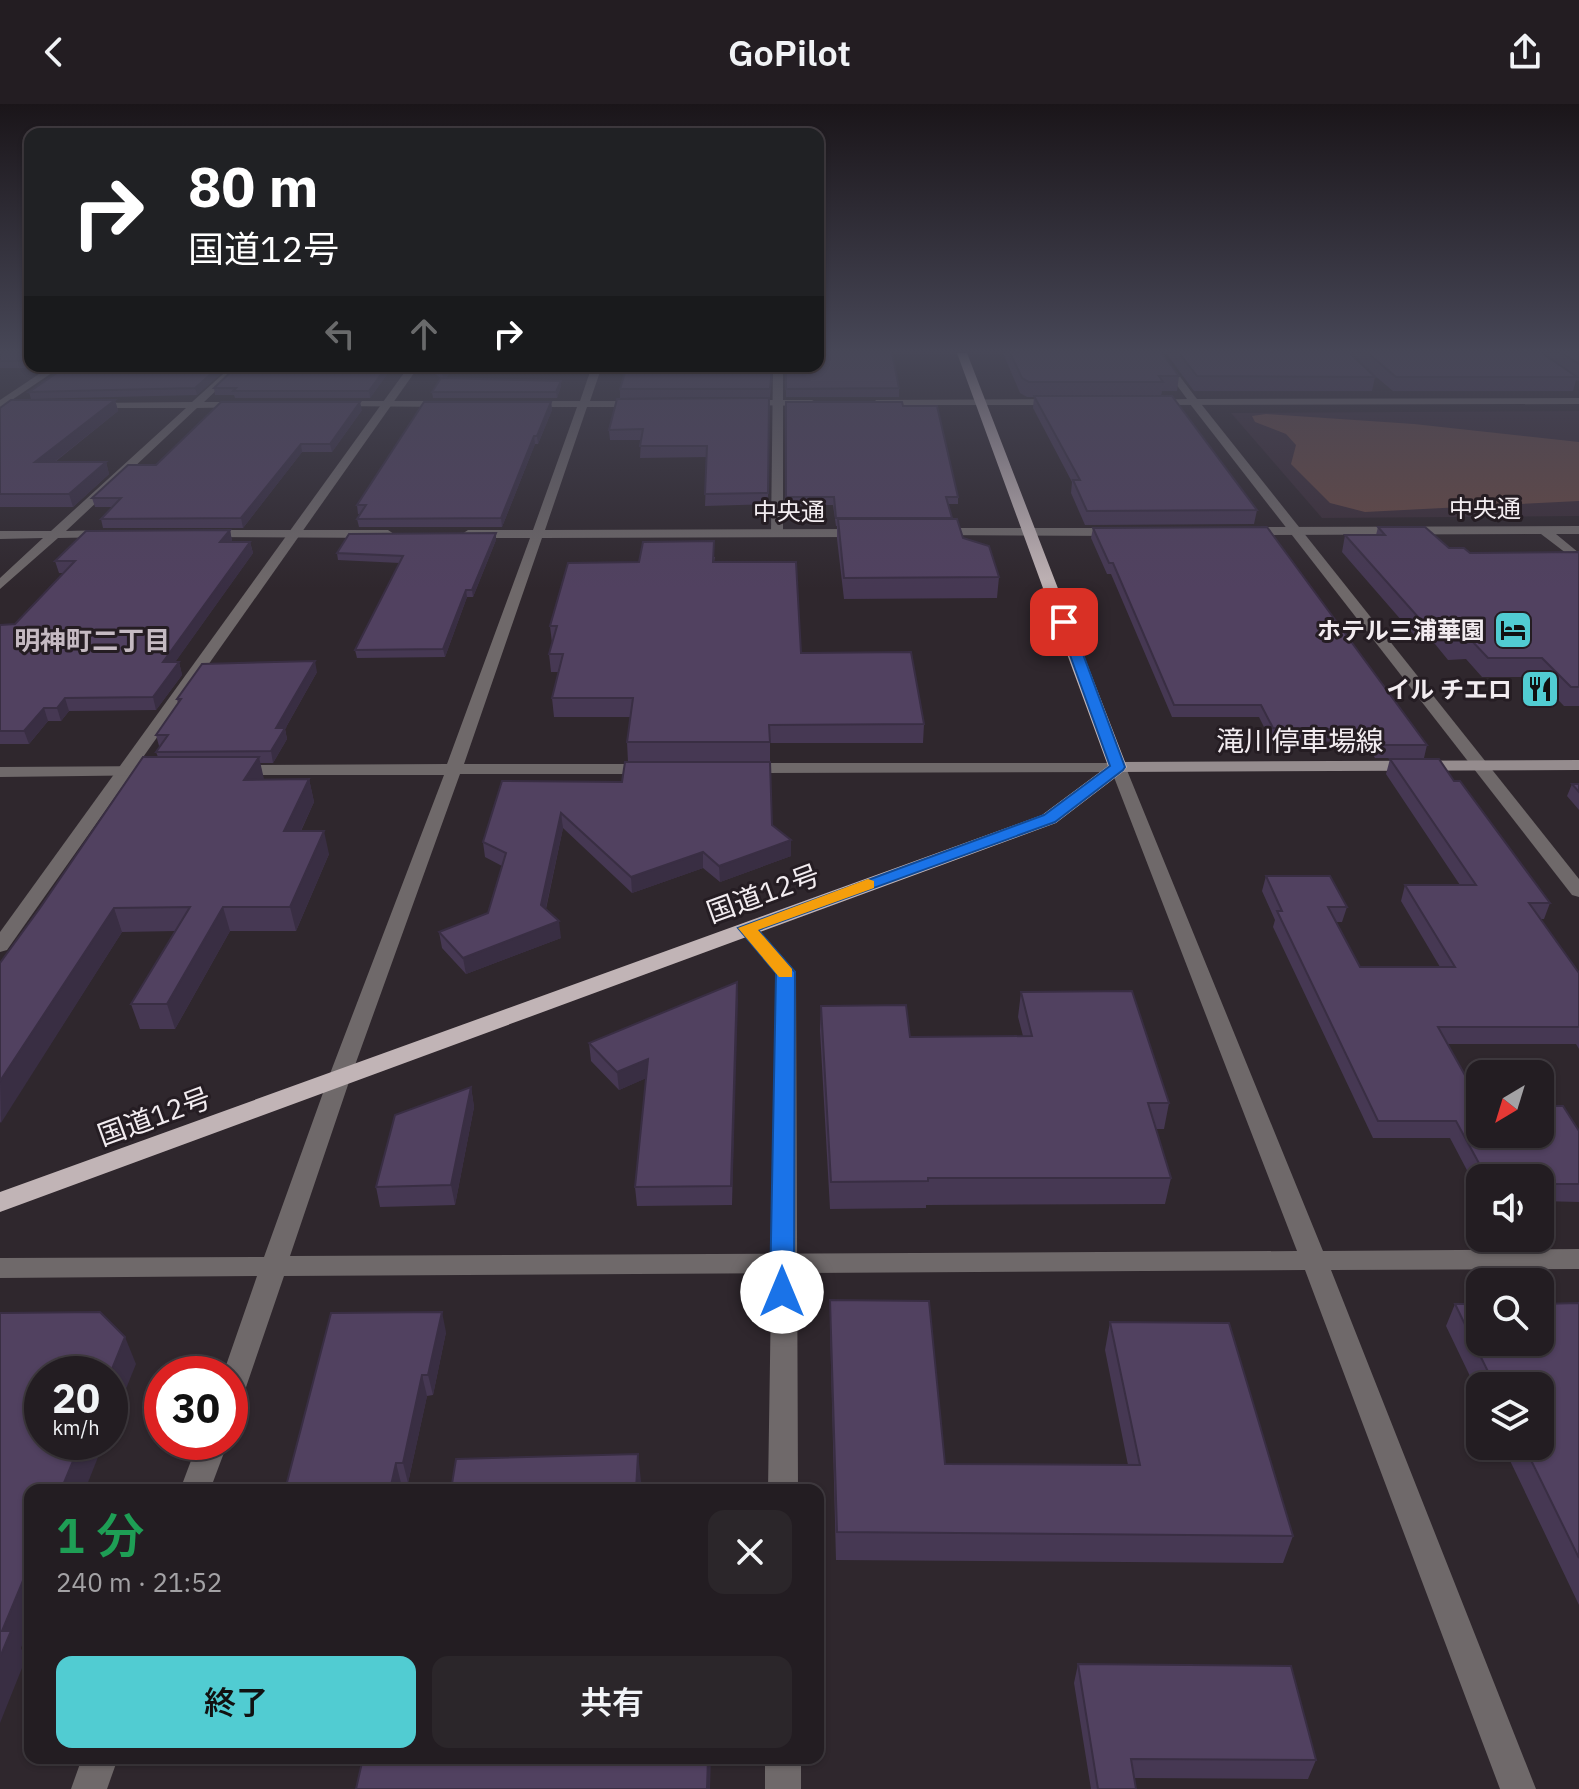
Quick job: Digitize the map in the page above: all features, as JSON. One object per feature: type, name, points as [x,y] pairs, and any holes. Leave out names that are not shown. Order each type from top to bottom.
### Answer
[{"type":"highway","points":[[993,432],[1118,767]]},
{"type":"highway","name":"国道12号","points":[[0,1202],[1049,819],[1118,767]]},
{"type":"main road","name":"滝川停車場線","points":[[1118,767],[1579,765]]},
{"type":"street","points":[[0,585],[166,432]]},
{"type":"street","points":[[0,946],[367,432]]},
{"type":"street","points":[[243,1356],[339,1079],[454,769],[573,432]]},
{"type":"street","points":[[777,533],[778,432]]},
{"type":"street","points":[[1217,432],[1579,891]]},
{"type":"street","points":[[1544,530],[1579,559]]},
{"type":"street","name":"中央通","points":[[1233,531],[1579,530]]},
{"type":"street","points":[[920,532],[1139,532]]},
{"type":"street","name":"中央通","points":[[446,534],[872,533]]},
{"type":"street","points":[[0,535],[130,534]]},
{"type":"street","points":[[190,534],[401,534]]},
{"type":"street","points":[[726,768],[1118,767],[1314,1261],[1518,1789]]},
{"type":"street","points":[[219,770],[662,769]]},
{"type":"street","points":[[0,772],[172,771]]},
{"type":"street","points":[[747,928],[786,972],[783,1484]]},
{"type":"street","points":[[0,1268],[1579,1259]]},
{"type":"street","points":[[197,1484],[206,1460]]},
{"type":"street","points":[[89,1789],[98,1764]]},
{"type":"street","points":[[783,1764],[783,1789]]},
{"type":"shaded area","points":[[1247,432],[1579,432],[1579,516],[1322,518]]},
{"type":"shaded area","points":[[1280,432],[1484,432],[1579,442],[1579,501],[1365,512],[1330,503],[1291,464],[1296,445]]},
{"type":"building","points":[[0,432],[74,432],[35,462],[106,462],[69,494],[0,494]]},
{"type":"building","points":[[190,432],[339,432],[330,444],[301,444],[241,518],[101,519],[121,498],[92,498],[128,465],[156,465]]},
{"type":"building","points":[[405,432],[539,432],[534,436],[501,518],[357,519],[366,505],[357,505]]},
{"type":"building","points":[[643,432],[769,432],[768,493],[705,494],[707,446],[640,446]]},
{"type":"building","points":[[786,432],[943,432],[958,497],[946,497],[952,518],[836,518],[834,497],[786,497]]},
{"type":"building","points":[[1054,432],[1199,432],[1257,510],[1087,511],[1073,480],[1080,480]]},
{"type":"building","points":[[838,519],[957,519],[963,538],[989,546],[999,577],[844,578]]},
{"type":"building","points":[[1267,527],[1427,745],[1379,745],[1368,730],[1273,728],[1261,705],[1174,705],[1113,563],[1109,563],[1093,528]]},
{"type":"building","points":[[1378,527],[1425,527],[1449,548],[1464,548],[1470,553],[1579,552],[1579,687],[1571,687],[1542,658],[1488,658],[1472,641],[1454,641],[1440,626],[1426,626],[1345,535],[1385,535]]},
{"type":"building","points":[[230,530],[220,542],[250,542],[163,662],[179,662],[153,697],[65,698],[57,708],[44,708],[24,731],[0,731],[0,625],[15,624],[75,561],[55,561],[86,531]]},
{"type":"building","points":[[496,533],[472,590],[466,590],[443,649],[355,650],[403,556],[337,553],[349,534]]},
{"type":"building","points":[[714,541],[713,562],[796,562],[801,653],[911,652],[924,724],[769,725],[770,742],[627,742],[633,698],[552,698],[563,654],[549,654],[557,626],[550,626],[568,563],[639,562],[643,542]]},
{"type":"building","points":[[315,661],[276,728],[285,728],[271,751],[156,752],[168,735],[156,735],[202,664]]},
{"type":"building","points":[[143,757],[259,757],[244,780],[309,779],[284,831],[324,831],[290,907],[223,907],[167,1004],[131,1004],[190,907],[114,908],[0,1081],[0,963]]},
{"type":"building","points":[[1390,759],[1439,759],[1454,781],[1460,781],[1550,903],[1529,903],[1579,973],[1579,1027],[1438,1027],[1466,1077],[1466,1139],[1456,1121],[1378,1121],[1277,911],[1282,911],[1266,876],[1330,876],[1347,907],[1328,907],[1360,967],[1455,967],[1405,885],[1476,885]]},
{"type":"building","points":[[625,762],[770,762],[772,825],[791,840],[719,866],[703,852],[631,877],[561,813],[541,905],[559,921],[463,958],[439,932],[488,913],[506,853],[483,842],[502,781],[622,782]]},
{"type":"building","points":[[737,982],[731,1186],[635,1187],[648,1059],[617,1072],[589,1043]]},
{"type":"building","points":[[1132,991],[1169,1103],[1148,1103],[1171,1178],[928,1178],[928,1181],[831,1182],[821,1006],[906,1005],[910,1037],[1032,1036],[1021,992]]},
{"type":"building","points":[[471,1087],[451,1185],[376,1187],[395,1115]]},
{"type":"building","points":[[1554,1106],[1563,1106],[1579,1131],[1579,1184],[1554,1184],[1554,1164],[1479,1164],[1471,1148],[1554,1148]]},
{"type":"building","points":[[830,1300],[929,1301],[945,1464],[1140,1465],[1110,1322],[1229,1323],[1293,1536],[837,1532]]},
{"type":"building","points":[[1579,1303],[1579,1558],[1531,1460],[1554,1460],[1554,1372],[1488,1372],[1480,1356],[1554,1356],[1554,1304]]},
{"type":"building","points":[[1455,1304],[1466,1304],[1466,1327]]},
{"type":"building","points":[[100,1312],[125,1337],[117,1356],[24,1356],[24,1460],[74,1460],[64,1484],[24,1484],[24,1578],[2,1631],[11,1631],[0,1657],[0,1313]]},
{"type":"building","points":[[442,1312],[428,1375],[422,1375],[403,1463],[396,1463],[391,1484],[287,1484],[331,1313]]},
{"type":"building","points":[[638,1454],[636,1484],[452,1484],[456,1459]]},
{"type":"building","points":[[1078,1664],[1291,1666],[1316,1760],[1131,1759],[1136,1789],[1098,1789]]},
{"type":"building","points":[[362,1764],[708,1764],[707,1789],[356,1789]]},
{"type":"slow traffic","points":[[786,973],[747,928],[868,884]]},
{"type":"place","name":"ホテル三浦華園","points":[[1513,630]]},
{"type":"place","name":"イル チエロ","points":[[1540,689]]},
{"type":"district","name":"明神町二丁目","points":[[92,640]]},
{"type":"route","points":[[782,1292],[786,972],[747,928],[1049,819],[1118,767],[1064,622]]}]
